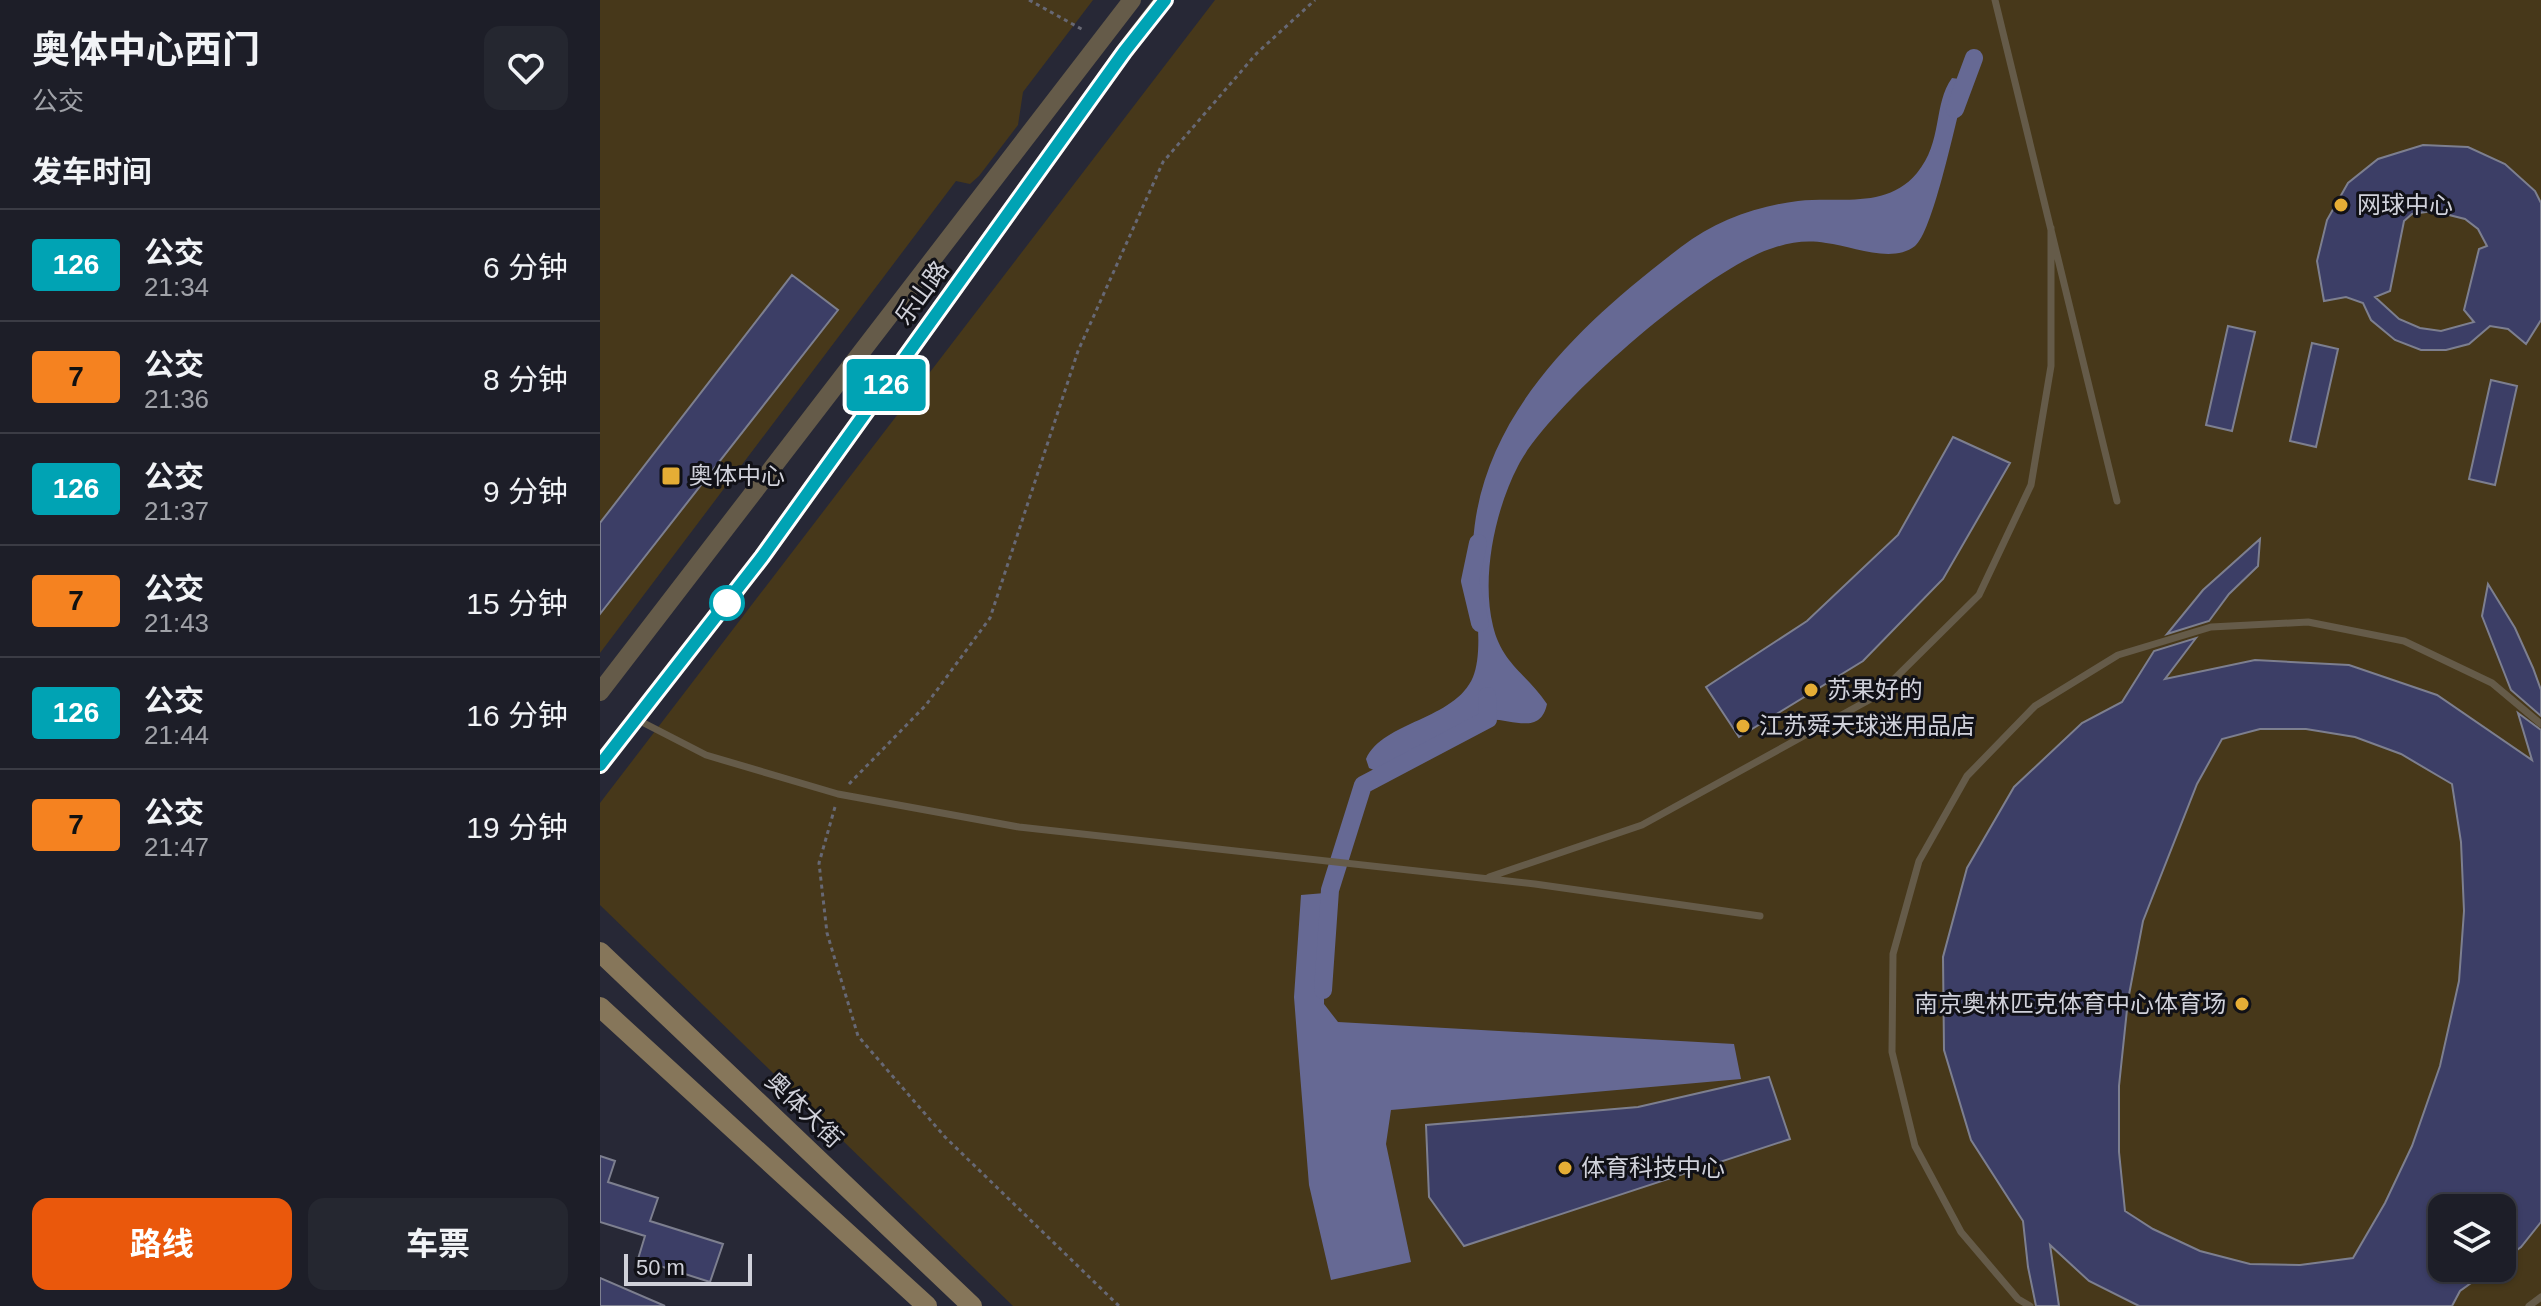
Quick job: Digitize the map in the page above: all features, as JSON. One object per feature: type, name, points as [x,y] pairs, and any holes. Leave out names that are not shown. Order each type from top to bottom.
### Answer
[{"type":"main road","name":"奥体大街","points":[[600,952],[972,1306]]},
{"type":"main road","points":[[600,1007],[927,1306]]},
{"type":"street","name":"乐山路","points":[[600,692],[1132,0]]},
{"type":"street","name":"乐山路","points":[[600,765],[762,557],[1164,0]]},
{"type":"lane","points":[[1995,0],[2117,501]]},
{"type":"lane","points":[[1484,879],[1642,825],[1878,695],[1979,595],[2031,485],[2051,366],[2051,228]]},
{"type":"lane","points":[[2030,1306],[2018,1299],[1961,1232],[1915,1146],[1892,1052],[1893,954],[1919,861],[1967,776],[2035,706],[2118,655],[2211,627],[2308,622],[2404,641],[2492,683],[2541,724]]},
{"type":"lane","points":[[636,719],[706,755],[838,794],[1019,827],[1484,879],[1760,916]]},
{"type":"lane","points":[[2529,1306],[2541,1297]]},
{"type":"lane","points":[[2010,1306],[2018,1299]]},
{"type":"path","points":[[1029,0],[1102,40]]},
{"type":"path","points":[[1119,1306],[945,1137],[858,1036],[827,933],[819,863],[838,794],[926,705],[990,618],[1078,351],[1163,162],[1257,53],[1315,0]]},
{"type":"shaded area","points":[[600,0],[1093,0],[1023,92],[1018,125],[979,176],[970,184],[956,181],[600,653]]},
{"type":"shaded area","points":[[1215,0],[2541,0],[2541,1306],[1013,1306],[600,905],[600,803]]},
{"type":"water","points":[[1952,78],[1959,79],[1963,88],[1961,103],[1935,202],[1922,237],[1915,246],[1895,254],[1884,254],[1826,243],[1799,242],[1773,248],[1744,261],[1671,310],[1595,375],[1535,440],[1518,466],[1503,503],[1492,544],[1490,607],[1502,650],[1547,704],[1538,720],[1530,723],[1484,720],[1470,723],[1433,739],[1388,770],[1369,768],[1366,759],[1375,746],[1387,736],[1451,703],[1473,677],[1477,664],[1478,631],[1473,544],[1480,497],[1495,453],[1516,412],[1543,374],[1609,306],[1681,247],[1708,230],[1736,216],[1767,207],[1798,201],[1877,197],[1905,185],[1917,173],[1931,149],[1942,99]]},
{"type":"water","points":[[1325,893],[1324,1004],[1338,1022],[1734,1044],[1741,1079],[1391,1110],[1386,1144],[1411,1262],[1331,1280],[1309,1185],[1294,997],[1301,895]]},
{"type":"building","points":[[2423,145],[2468,147],[2505,164],[2535,191],[2541,203],[2541,320],[2526,344],[2508,329],[2490,326],[2469,344],[2446,350],[2421,350],[2395,340],[2371,320],[2363,303],[2346,297],[2324,301],[2317,261],[2327,220],[2348,183],[2378,159]],"holes":[[[2433,211],[2465,219],[2478,229],[2487,246],[2479,249],[2464,310],[2474,322],[2441,331],[2420,328],[2399,319],[2375,297],[2390,291],[2404,221],[2412,214]]]},
{"type":"building","points":[[792,275],[838,310],[600,614],[600,523]]},
{"type":"building","points":[[2228,326],[2255,332],[2232,431],[2206,425]]},
{"type":"building","points":[[2312,343],[2338,349],[2316,447],[2290,441]]},
{"type":"building","points":[[2491,380],[2517,386],[2495,485],[2469,479]]},
{"type":"building","points":[[1953,437],[2010,463],[1943,579],[1863,661],[1739,737],[1706,687],[1807,621],[1898,535]]},
{"type":"building","points":[[2260,539],[2258,566],[2229,594],[2209,621],[2167,634],[2203,590]]},
{"type":"building","points":[[2488,584],[2515,628],[2533,668],[2541,690],[2541,716],[2511,690],[2482,616]]},
{"type":"building","points":[[2196,638],[2165,679],[2255,660],[2349,665],[2437,695],[2532,760],[2518,713],[2541,730],[2541,1222],[2516,1251],[2516,1194],[2428,1194],[2428,1282],[2473,1282],[2460,1291],[2452,1306],[2139,1306],[2089,1281],[2050,1245],[2059,1306],[2036,1306],[2023,1221],[1971,1140],[1944,1050],[1943,957],[1967,868],[2014,787],[2082,723],[2122,702],[2154,651]],"holes":[[[2260,729],[2306,729],[2355,737],[2401,754],[2452,784],[2461,842],[2464,911],[2459,981],[2440,1066],[2412,1146],[2385,1203],[2353,1258],[2300,1265],[2250,1264],[2200,1251],[2153,1229],[2125,1211],[2119,1152],[2119,1086],[2128,1000],[2143,921],[2197,784],[2222,739]]]},
{"type":"building","name":"体育科技中心","points":[[1769,1077],[1790,1139],[1464,1246],[1429,1197],[1426,1125],[1638,1107]]},
{"type":"building","points":[[600,1156],[615,1161],[608,1182],[658,1198],[650,1221],[723,1244],[710,1282],[638,1259],[645,1236],[600,1222]]},
{"type":"building","points":[[600,1278],[665,1306],[600,1306]]},
{"type":"waterway","points":[[1955,109],[1974,58]]},
{"type":"waterway","points":[[1478,543],[1470,581],[1480,623]]},
{"type":"waterway","points":[[1323,990],[1330,890],[1363,785],[1488,719],[1487,696]]},
{"type":"bus line","name":"126","points":[[600,765],[762,557],[1124,52],[1165,0]]},
{"type":"place","name":"网球中心","points":[[2341,205]]},
{"type":"place","name":"奥体中心","points":[[671,476]]},
{"type":"place","name":"苏果好的","points":[[1811,690]]},
{"type":"place","name":"江苏舜天球迷用品店","points":[[1743,726]]},
{"type":"place","name":"南京奥林匹克体育中心体育场","points":[[2242,1004]]},
{"type":"place","name":"体育科技中心","points":[[1565,1168]]}]
